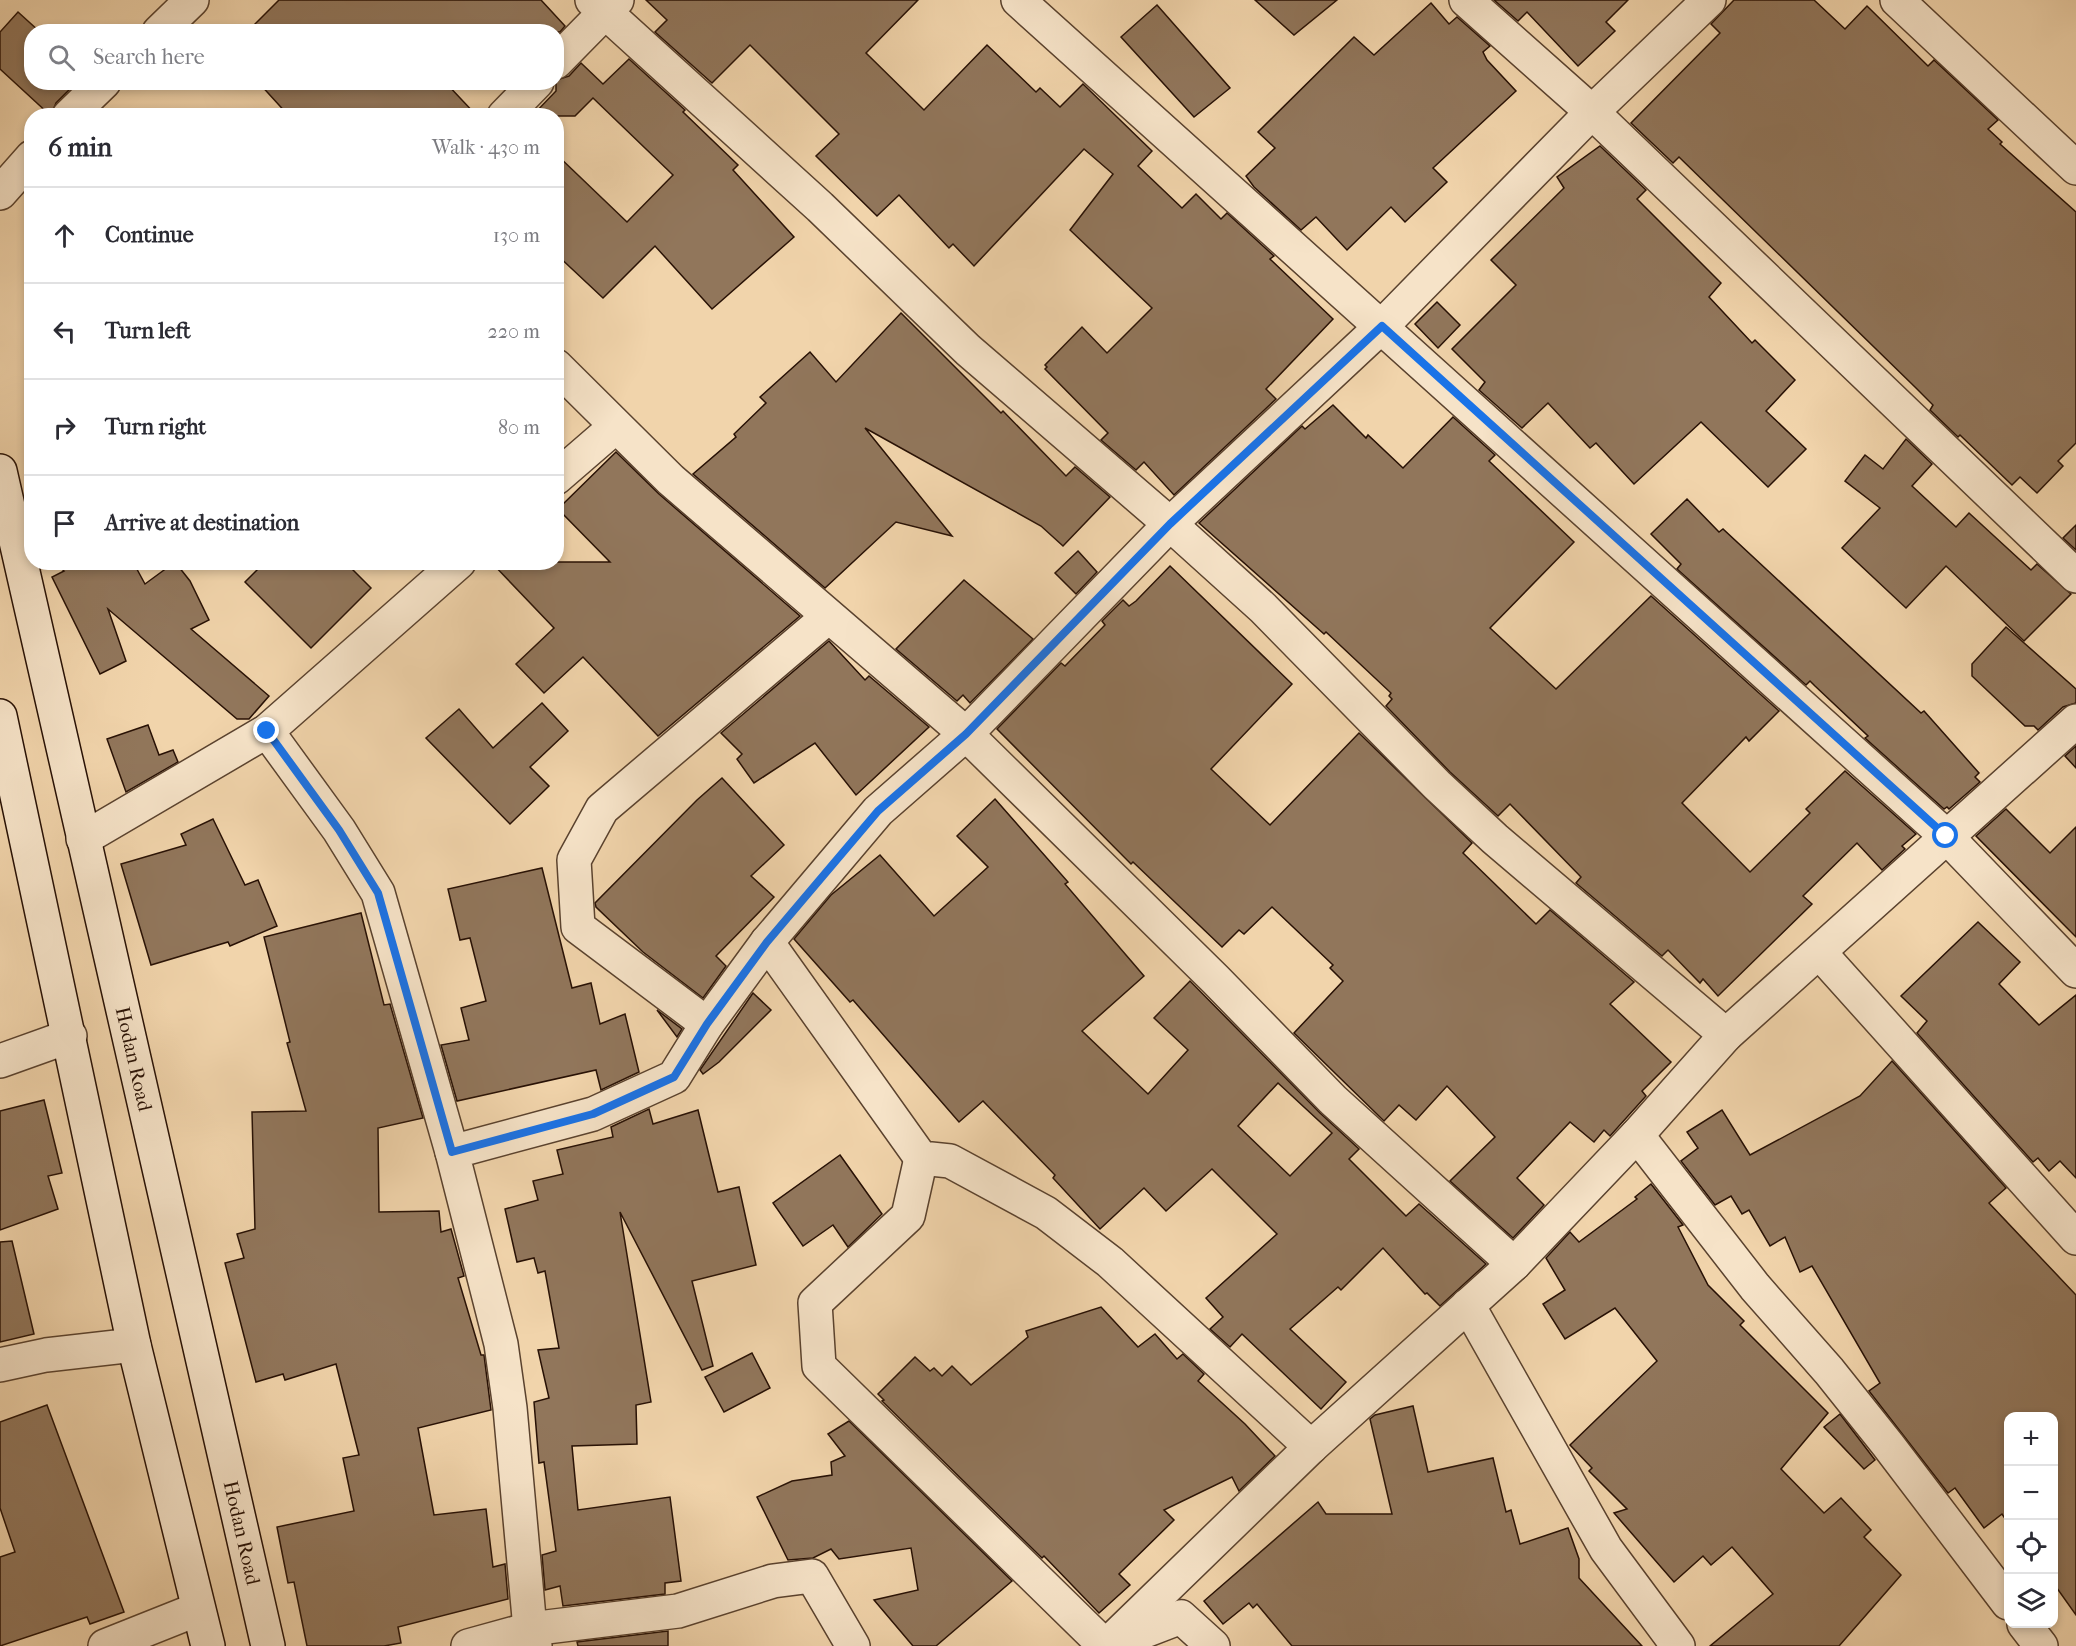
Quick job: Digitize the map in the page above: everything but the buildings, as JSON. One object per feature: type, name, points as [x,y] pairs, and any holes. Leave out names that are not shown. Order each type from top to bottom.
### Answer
[{"type":"street","points":[[167,24],[192,0]]},
{"type":"street","points":[[1018,0],[1946,836],[2076,971]]},
{"type":"street","points":[[1466,0],[1592,112],[2076,576]]},
{"type":"street","points":[[452,1152],[593,1114],[674,1077],[707,1024],[767,942],[878,811],[966,734],[1170,524],[1382,326],[1592,112],[1709,0]]},
{"type":"street","points":[[1897,0],[2076,168]]},
{"type":"street","points":[[564,53],[605,4],[968,350],[1170,524],[1263,608],[1351,699],[1495,839],[1726,1035]]},
{"type":"street","points":[[77,108],[96,90]]},
{"type":"street","points":[[512,108],[529,90]]},
{"type":"street","points":[[0,193],[24,166]]},
{"type":"street","points":[[564,374],[671,480],[966,734],[1216,980],[1334,1100],[1514,1264]]},
{"type":"street","points":[[564,471],[615,427]]},
{"type":"street","name":"Hodan Road","points":[[0,471],[24,554]]},
{"type":"street","name":"Hodan Road","points":[[28,570],[83,839],[268,1646]]},
{"type":"street","points":[[83,839],[267,731],[450,570]]},
{"type":"street","points":[[707,1024],[578,927],[574,860],[602,809],[828,617]]},
{"type":"street","points":[[0,716],[4,749],[70,1036],[134,1345],[208,1646]]},
{"type":"street","points":[[1106,1646],[1311,1447],[1514,1264],[1637,1135],[1726,1035],[2076,721]]},
{"type":"street","points":[[267,731],[339,830],[378,893],[452,1152],[501,1344],[510,1408],[532,1637]]},
{"type":"street","points":[[767,942],[921,1158],[908,1216],[814,1303],[819,1366],[1106,1646]]},
{"type":"street","points":[[1820,953],[2076,1238]]},
{"type":"street","points":[[0,1061],[70,1036]]},
{"type":"street","points":[[1637,1135],[1755,1287],[1829,1371],[1873,1426],[2004,1598]]},
{"type":"street","points":[[921,1158],[950,1161],[1046,1213],[1110,1262],[1311,1447]]},
{"type":"street","points":[[1468,1305],[1606,1549],[1678,1646]]},
{"type":"street","points":[[0,1365],[46,1355],[134,1345]]},
{"type":"street","points":[[468,1646],[678,1611],[773,1581],[812,1576],[853,1646]]},
{"type":"street","points":[[105,1646],[198,1609]]},
{"type":"street","points":[[1106,1646],[1181,1617],[1213,1646]]},
{"type":"street","points":[[2028,1628],[2041,1646]]},
{"type":"route","points":[[267,731],[339,830],[378,893],[452,1152],[593,1114],[674,1077],[707,1024],[767,942],[878,811],[966,734],[1170,524],[1382,326],[1946,836]]}]
